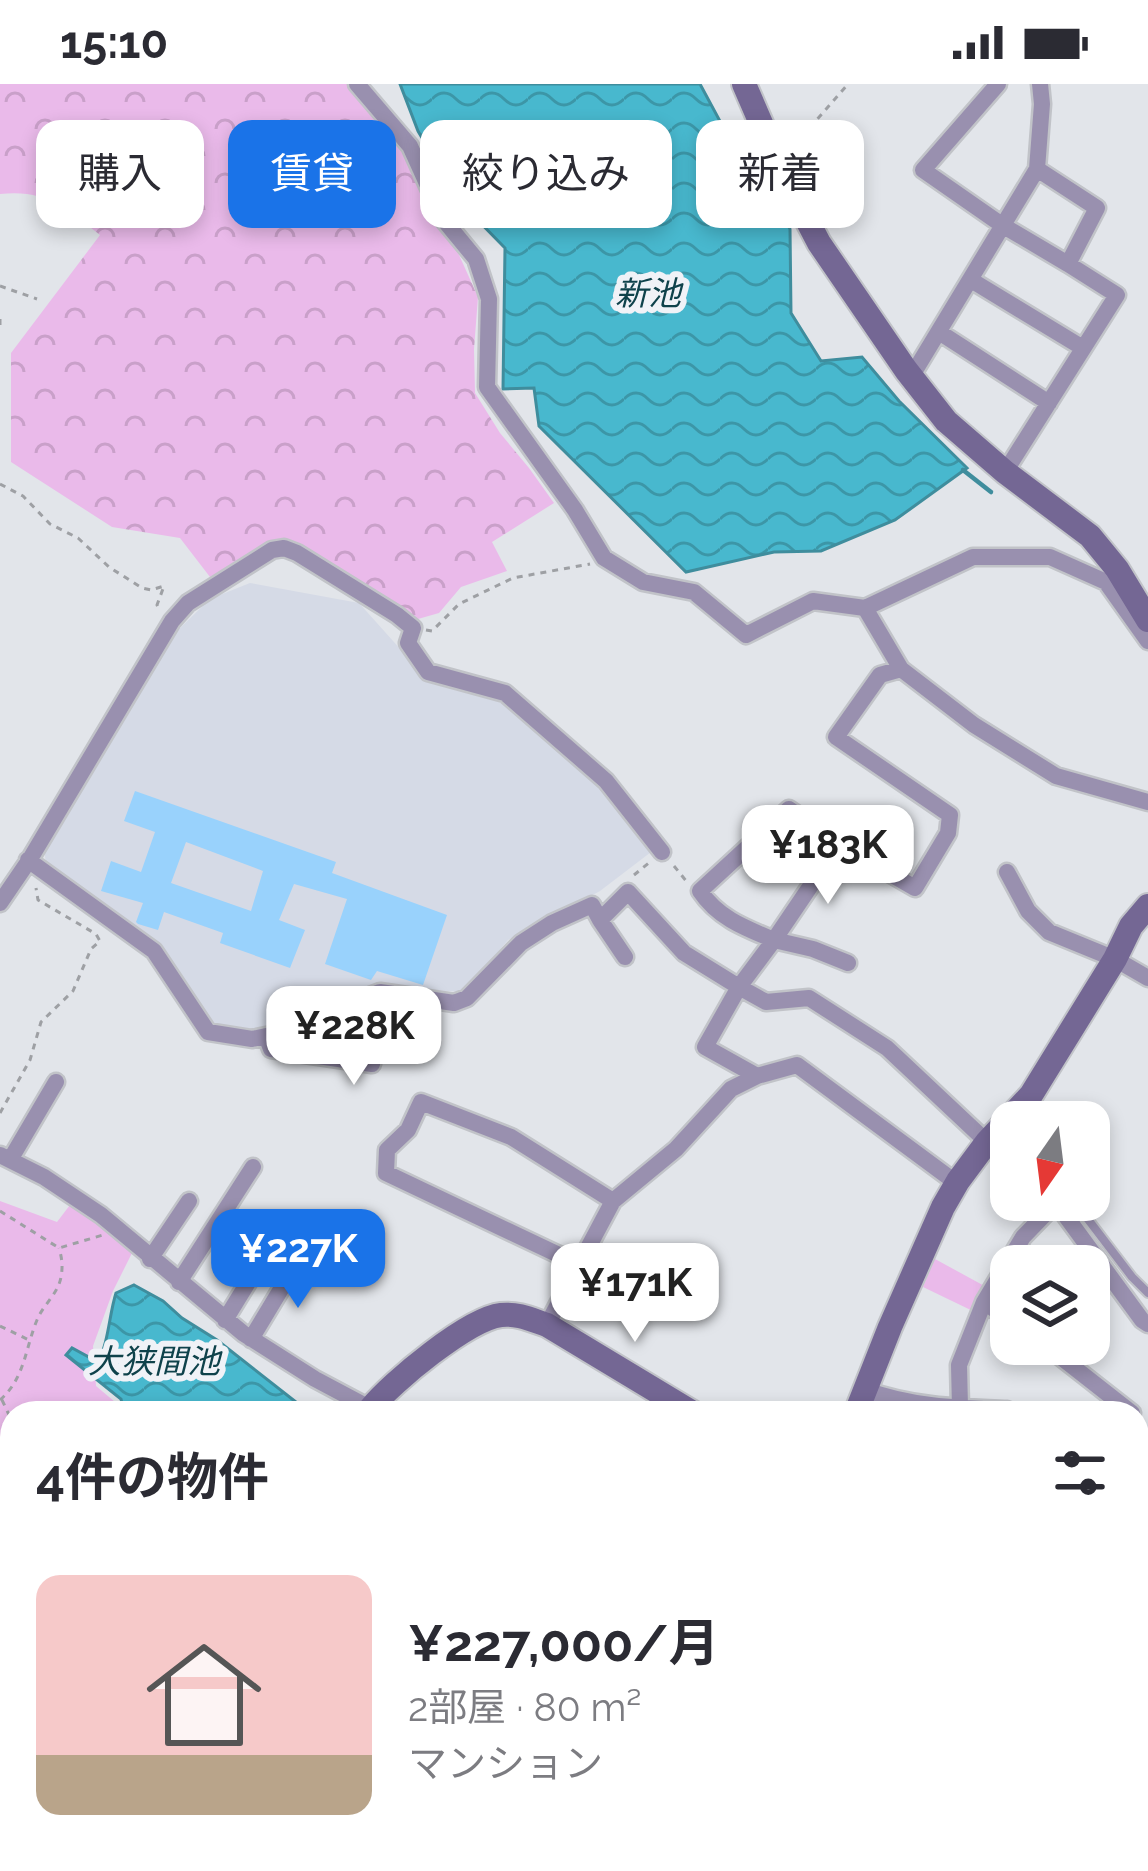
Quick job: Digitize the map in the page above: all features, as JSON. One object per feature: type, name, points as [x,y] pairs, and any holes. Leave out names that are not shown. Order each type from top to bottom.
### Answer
[{"type":"street","points":[[357,84],[410,146],[443,219],[476,259],[489,299],[488,387],[610,563],[644,582],[694,592],[746,635],[813,601],[865,608],[973,557],[1050,557],[1106,582],[1148,641]]},
{"type":"street","points":[[745,84],[760,120]]},
{"type":"street","points":[[998,84],[923,170],[1117,295],[1005,472]]},
{"type":"street","points":[[911,377],[1037,169],[1040,84]]},
{"type":"street","points":[[1037,169],[1097,208],[1068,263]]},
{"type":"street","points":[[810,228],[946,421],[1090,536],[1148,620]]},
{"type":"street","points":[[971,280],[1083,348]]},
{"type":"street","points":[[939,332],[1048,403]]},
{"type":"street","points":[[0,903],[35,865],[172,621],[188,603],[272,550],[284,548],[412,628],[408,643],[428,672],[505,693],[606,781],[662,852]]},
{"type":"street","points":[[865,608],[901,669],[974,725],[1056,776],[1148,802]]},
{"type":"street","points":[[848,962],[730,921],[700,891],[790,809],[915,888],[948,833],[950,815],[836,737],[880,675],[901,669]]},
{"type":"street","points":[[757,1076],[705,1047],[740,987],[839,844]]},
{"type":"street","points":[[35,865],[154,951],[208,1032],[252,1040],[380,992],[454,1003],[467,998],[521,943],[592,905],[625,957]]},
{"type":"street","points":[[1007,872],[1028,911],[1049,932],[1148,978]]},
{"type":"street","points":[[600,920],[628,892],[684,953],[766,1002],[809,998],[887,1048],[990,1128]]},
{"type":"street","points":[[1026,1101],[1148,905]]},
{"type":"street","points":[[266,1036],[272,1049],[372,1064],[380,992]]},
{"type":"street","points":[[547,1325],[613,1201],[676,1149],[731,1089],[757,1076],[797,1065],[958,1181]]},
{"type":"street","points":[[56,1082],[5,1157],[100,1215],[251,1339],[358,1401]]},
{"type":"street","points":[[580,1265],[386,1173],[387,1150],[408,1130],[421,1102],[511,1137],[613,1201]]},
{"type":"street","points":[[861,1401],[943,1207],[958,1181],[990,1147]]},
{"type":"street","points":[[178,1282],[253,1166]]},
{"type":"street","points":[[151,1259],[189,1202]]},
{"type":"street","points":[[960,1401],[959,1365],[984,1302],[1037,1221]]},
{"type":"street","points":[[1070,1222],[1148,1324]]},
{"type":"street","points":[[225,1320],[280,1232]]},
{"type":"street","points":[[251,1339],[301,1256]]},
{"type":"street","points":[[984,1302],[990,1306]]},
{"type":"street","points":[[379,1401],[477,1322],[500,1315],[523,1316],[547,1325],[673,1401]]},
{"type":"street","points":[[1071,1365],[1117,1401]]},
{"type":"lane","points":[[1070,1222],[1087,1217],[1148,1293]]},
{"type":"path","points":[[816,120],[848,84]]},
{"type":"path","points":[[0,286],[37,298]]},
{"type":"path","points":[[0,319],[0,329]]},
{"type":"path","points":[[0,484],[23,496],[40,516],[78,538],[109,567],[142,588],[164,586],[157,604],[172,621]]},
{"type":"path","points":[[412,628],[432,632],[459,604],[513,578],[610,563]]},
{"type":"path","points":[[628,880],[662,852],[689,884]]},
{"type":"path","points":[[0,1113],[30,1060],[41,1022],[73,991],[91,949],[100,941],[80,923],[38,901],[35,865]]},
{"type":"path","points":[[0,1211],[59,1248],[105,1234]]},
{"type":"path","points":[[1,1400],[25,1364],[37,1319],[60,1286],[59,1248]]},
{"type":"path","points":[[0,1326],[29,1340]]},
{"type":"shaded area","points":[[250,583],[359,603],[428,680],[503,700],[594,774],[655,849],[600,891],[508,940],[464,992],[381,987],[254,1034],[211,1026],[159,945],[46,864],[44,848],[179,629],[210,599]]},
{"type":"green space","points":[[0,84],[357,84],[388,120],[228,120],[228,228],[396,228],[396,130],[420,168],[420,228],[447,228],[478,297],[475,393],[554,503],[492,542],[507,571],[461,587],[439,613],[418,619],[294,544],[280,540],[210,577],[180,538],[112,527],[11,462],[11,353],[100,235],[91,228],[204,228],[204,120],[36,120],[36,196],[0,194]]},
{"type":"green space","points":[[0,1201],[57,1222],[73,1201],[133,1251],[93,1346],[96,1386],[114,1401],[0,1401]]},
{"type":"green space","points":[[935,1259],[990,1289],[979,1314],[923,1287]]},
{"type":"water","name":"新池","points":[[400,84],[700,84],[719,120],[696,120],[696,228],[790,228],[791,313],[821,361],[862,357],[967,468],[895,520],[821,551],[774,552],[686,572],[539,426],[534,388],[503,389],[505,248],[485,228],[672,228],[672,120],[420,120],[420,134]]},
{"type":"water","name":"大狭間池","points":[[134,1285],[163,1301],[295,1401],[121,1401],[66,1355],[72,1348],[98,1362],[116,1293]]},
{"type":"building","points":[[135,791],[336,862],[332,873],[447,915],[423,985],[377,971],[371,980],[325,964],[347,899],[294,884],[279,920],[305,930],[290,968],[220,943],[223,933],[164,912],[158,930],[138,924],[143,903],[101,891],[111,861],[141,872],[155,832],[124,821]],"holes":[[[186,842],[263,871],[251,911],[171,883]]]},
{"type":"waterway","points":[[963,470],[991,492]]}]
